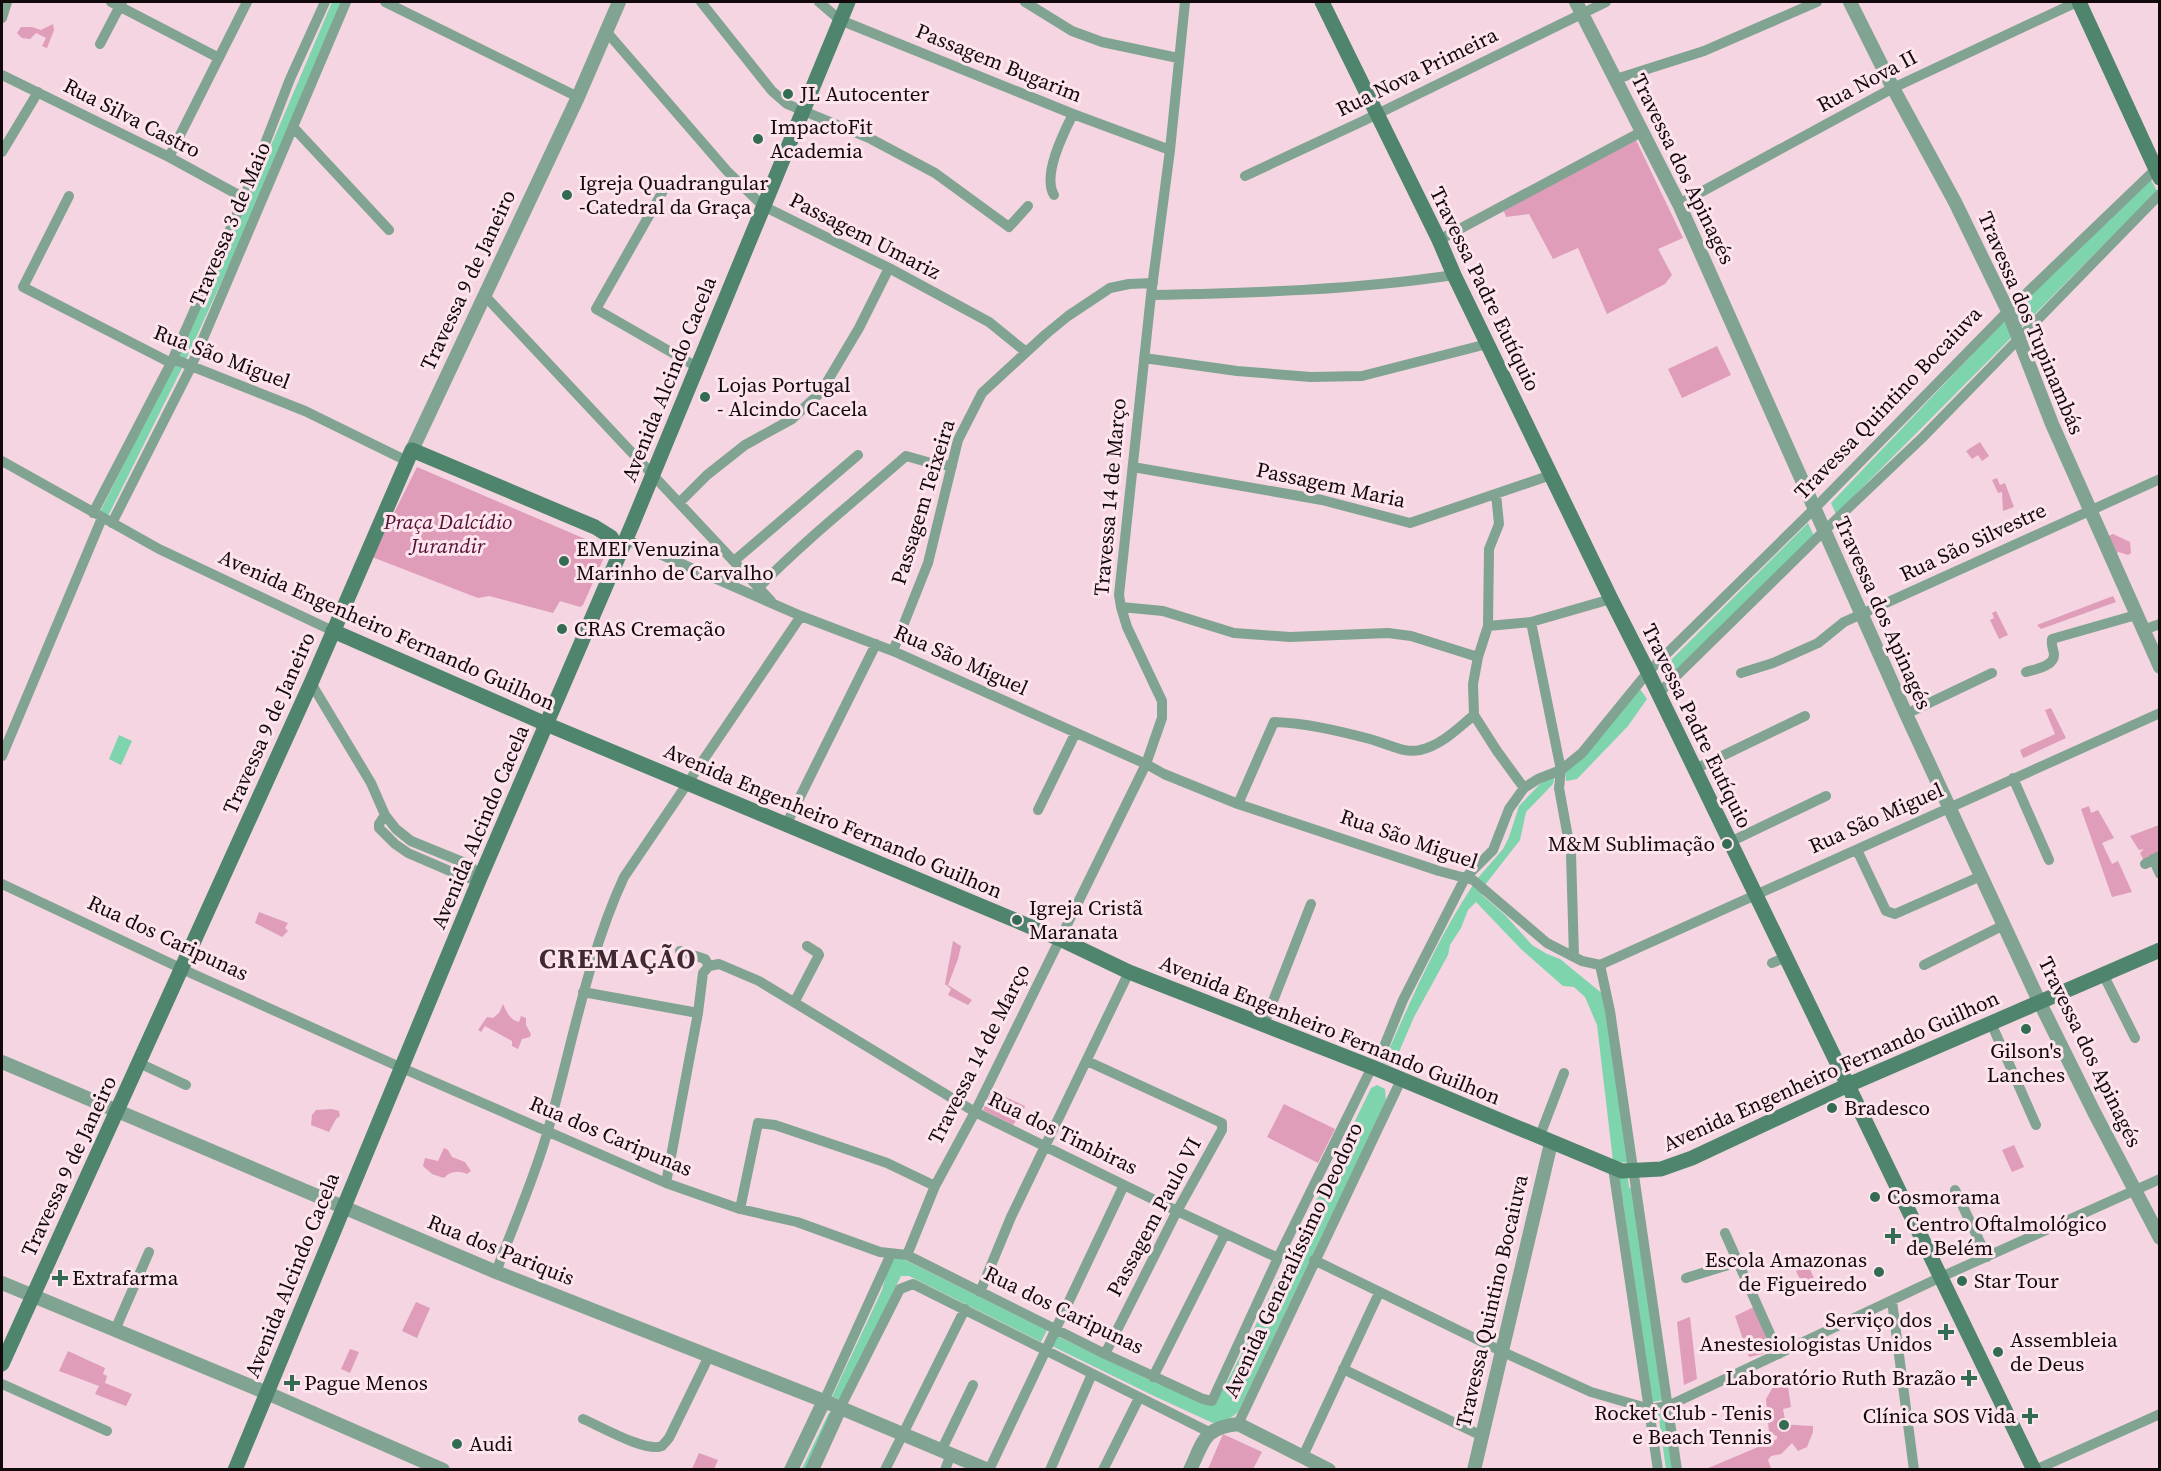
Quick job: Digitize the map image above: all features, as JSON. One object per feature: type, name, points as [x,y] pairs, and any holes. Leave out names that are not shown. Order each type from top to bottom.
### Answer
[{"type":"main road","name":"Avenida Alcindo Cacela","points":[[235,1470],[480,878],[632,525],[848,2]]},
{"type":"main road","name":"Travessa Padre Eutíquio","points":[[1322,2],[1755,893],[1779,960],[1848,1085],[2013,1422],[2034,1470]]},
{"type":"main road","points":[[2078,2],[2158,171]]},
{"type":"main road","name":"Rua São Miguel","points":[[410,456],[595,527],[622,545]]},
{"type":"main road","name":"Travessa 9 de Janeiro","points":[[2,1364],[312,683],[410,456]]},
{"type":"main road","name":"Rua São Miguel","points":[[595,527],[613,530],[632,525]]},
{"type":"main road","name":"Avenida Engenheiro Fernando Guilhon","points":[[333,631],[546,724],[1060,939],[1129,972],[1372,1067],[1613,1168],[1632,1172],[1660,1169],[1692,1158],[1848,1085],[2160,950]]},
{"type":"street","points":[[2,18],[7,2]]},
{"type":"street","points":[[169,158],[247,2]]},
{"type":"street","name":"Travessa 3 de Maio","points":[[2,756],[102,518],[244,198],[290,80],[325,2]]},
{"type":"street","name":"Travessa 3 de Maio","points":[[102,518],[191,367],[346,2]]},
{"type":"street","points":[[385,2],[578,97]]},
{"type":"street","name":"Travessa 9 de Janeiro","points":[[410,456],[578,97],[605,30],[620,2]]},
{"type":"street","points":[[701,2],[772,91],[787,104],[871,139],[935,173],[1009,227],[1028,206]]},
{"type":"street","name":"Passagem Bugarim","points":[[819,2],[840,20],[1073,114],[1170,150]]},
{"type":"street","name":"Travessa 14 de Março","points":[[907,1255],[935,1186],[975,1112],[1146,764],[1162,718],[1162,701],[1127,627],[1121,607],[1120,581],[1185,2]]},
{"type":"street","name":"Rua Nova Primeira","points":[[1245,176],[1376,114],[1579,8],[1606,2]]},
{"type":"street","points":[[1616,79],[1704,51],[1817,2]]},
{"type":"street","name":"Travessa dos Tupinambás","points":[[1850,2],[1893,88],[1955,202],[2008,311],[2052,424],[2160,667]]},
{"type":"street","name":"Rua Nova II","points":[[1679,204],[1893,88],[2078,2]]},
{"type":"street","points":[[100,44],[118,3],[219,58]]},
{"type":"street","points":[[1032,4],[1072,31],[1102,42],[1178,58]]},
{"type":"street","name":"Travessa dos Apinagés","points":[[1579,8],[1679,204],[1905,714],[2039,1001],[2159,1235]]},
{"type":"street","name":"Passagem Umariz","points":[[605,30],[727,171],[763,207],[889,268],[989,322],[1026,352]]},
{"type":"street","name":"Rua Silva Castro","points":[[2,75],[244,198]]},
{"type":"street","points":[[2,152],[38,92]]},
{"type":"street","points":[[1054,195],[1051,190],[1052,171],[1059,141],[1073,114]]},
{"type":"street","points":[[293,127],[389,230]]},
{"type":"street","points":[[1439,240],[1643,131]]},
{"type":"street","name":"Travessa Quintino Bocaiuva","points":[[1524,788],[1538,779],[1560,772],[1587,749],[1648,672],[2008,311],[2158,171]]},
{"type":"street","points":[[663,191],[596,309],[697,367]]},
{"type":"street","name":"Travessa Quintino Bocaiuva","points":[[1658,694],[1924,436],[2160,194]]},
{"type":"street","name":"Rua São Miguel","points":[[69,196],[23,288],[173,362],[305,411],[410,456]]},
{"type":"street","points":[[679,502],[714,469],[746,445],[792,419],[821,392],[859,328],[889,268]]},
{"type":"street","name":"Passagem Teixeira","points":[[893,651],[928,564],[964,425],[982,393],[1068,316],[1110,288],[1130,284],[1152,289],[1340,288],[1393,284],[1454,274]]},
{"type":"street","points":[[485,296],[774,604]]},
{"type":"street","points":[[1144,358],[1237,371],[1311,376],[1362,376],[1487,344]]},
{"type":"street","points":[[734,561],[858,455]]},
{"type":"street","points":[[759,587],[811,538],[906,456],[952,466]]},
{"type":"street","name":"Avenida Engenheiro Fernando Guilhon","points":[[2,461],[159,549],[333,631]]},
{"type":"street","name":"Passagem Maria","points":[[1133,467],[1322,500],[1410,523],[1551,475]]},
{"type":"street","name":"Rua São Silvestre","points":[[1741,673],[1798,653],[1818,643],[1844,622],[2160,479]]},
{"type":"street","points":[[1381,1054],[1403,1000],[1469,879],[1493,850],[1509,809],[1524,788],[1474,715],[1473,684],[1478,657],[1488,626],[1489,549],[1499,524],[1496,494]]},
{"type":"street","name":"Rua São Miguel","points":[[622,545],[893,651],[1164,774],[1238,804],[1438,871],[1469,879],[1483,887],[1547,943],[1574,957],[1600,965],[2160,712]]},
{"type":"street","points":[[1488,626],[1531,622],[1611,599]]},
{"type":"street","points":[[1121,607],[1163,611],[1234,633],[1290,637],[1388,633],[1412,636],[1478,657]]},
{"type":"street","points":[[2026,672],[2050,664],[2055,657],[2051,643],[2054,638],[2136,615]]},
{"type":"street","points":[[496,1272],[547,1133],[583,992],[616,894],[624,877],[801,616]]},
{"type":"street","points":[[1531,622],[1560,772],[1562,807],[1571,854],[1574,957]]},
{"type":"street","points":[[2143,630],[2160,624]]},
{"type":"street","points":[[786,825],[876,644]]},
{"type":"street","points":[[1905,714],[1992,673]]},
{"type":"street","points":[[312,683],[371,783],[385,815],[378,824],[379,828],[402,849],[466,878],[480,878]]},
{"type":"street","points":[[1238,804],[1274,722],[1306,725],[1412,751],[1439,742],[1474,715]]},
{"type":"street","points":[[1695,769],[1805,716]]},
{"type":"street","points":[[1038,810],[1075,734]]},
{"type":"street","points":[[2013,778],[2049,860]]},
{"type":"street","points":[[1730,842],[1826,796]]},
{"type":"street","points":[[1857,850],[1886,911],[1895,914],[1982,876]]},
{"type":"street","points":[[2152,860],[2160,874]]},
{"type":"street","name":"Rua dos Caripunas","points":[[2,884],[182,969],[547,1133],[696,1195],[740,1209],[797,1222],[880,1252],[907,1255],[1153,1377],[1203,1400],[1212,1401]]},
{"type":"street","points":[[1264,1024],[1311,904]]},
{"type":"street","points":[[1924,965],[2004,925]]},
{"type":"street","points":[[795,1001],[819,956],[807,946]]},
{"type":"street","name":"Rua dos Timbiras","points":[[680,951],[705,959],[709,966],[719,964],[759,981],[975,1112],[1176,1211],[1278,1258]]},
{"type":"street","points":[[1600,965],[1610,1011],[1677,1470]]},
{"type":"street","points":[[666,1183],[704,973],[709,966]]},
{"type":"street","points":[[980,1292],[1011,1217],[1129,972]]},
{"type":"street","points":[[2103,974],[2135,1038]]},
{"type":"street","points":[[583,992],[698,1013]]},
{"type":"street","points":[[1991,1023],[2036,1125]]},
{"type":"street","name":"Passagem Paulo VI","points":[[1087,1061],[1222,1123],[1222,1130],[1176,1211],[1105,1354]]},
{"type":"street","name":"Rua dos Pariquis","points":[[2,1062],[496,1272],[824,1401],[988,1470]]},
{"type":"street","points":[[139,1063],[186,1085]]},
{"type":"street","name":"Avenida Generalíssimo Deodoro","points":[[1212,1401],[1278,1258],[1372,1067]]},
{"type":"street","points":[[1545,1140],[1564,1073]]},
{"type":"street","name":"Avenida Generalíssimo Deodoro","points":[[1209,1432],[1223,1426],[1238,1424],[1401,1080]]},
{"type":"street","points":[[740,1209],[758,1123],[775,1125],[858,1153],[935,1186]]},
{"type":"street","name":"Travessa Quintino Bocaiuva","points":[[1474,1470],[1503,1352],[1545,1140]]},
{"type":"street","points":[[1613,1168],[1658,1470]]},
{"type":"street","points":[[1314,1260],[1379,1293],[1591,1392],[1650,1409],[1668,1406],[1941,1277],[2160,1179]]},
{"type":"street","points":[[988,1470],[1124,1185]]},
{"type":"street","points":[[1954,1190],[1987,1257]]},
{"type":"street","points":[[1725,1233],[1779,1354]]},
{"type":"street","points":[[1153,1377],[1225,1234]]},
{"type":"street","points":[[114,1330],[149,1252]]},
{"type":"street","points":[[791,1470],[891,1254]]},
{"type":"street","points":[[1686,1278],[1738,1262]]},
{"type":"street","points":[[2,1283],[267,1393],[444,1470]]},
{"type":"street","name":"Rua dos Caripunas","points":[[840,1408],[900,1289],[906,1285],[916,1284],[1209,1432]]},
{"type":"street","points":[[1303,1456],[1379,1293]]},
{"type":"street","points":[[1892,1301],[1914,1470]]},
{"type":"street","points":[[885,1470],[965,1309]]},
{"type":"street","points":[[583,1419],[635,1442],[652,1447],[662,1446],[669,1438],[709,1356]]},
{"type":"street","points":[[1343,1370],[1482,1436]]},
{"type":"street","points":[[1050,1470],[1092,1374]]},
{"type":"street","points":[[2,1384],[107,1431]]},
{"type":"street","points":[[945,1470],[946,1452],[973,1385]]},
{"type":"street","points":[[1103,1470],[1138,1398]]},
{"type":"street","points":[[812,1470],[840,1408]]},
{"type":"street","points":[[2034,1470],[2160,1414]]},
{"type":"street","points":[[1238,1424],[1329,1470]]},
{"type":"street","points":[[1190,1470],[1209,1432]]},
{"type":"green space","points":[[53,24],[54,30],[47,48],[42,46],[46,38],[36,33],[30,39],[22,38],[17,33],[21,27],[41,30]]},
{"type":"green space","points":[[1635,138],[1683,238],[1658,249],[1672,275],[1665,284],[1607,314],[1578,248],[1553,259],[1529,214],[1506,217],[1504,211]]},
{"type":"green space","points":[[1717,346],[1731,375],[1682,398],[1668,369]]},
{"type":"green space","points":[[1980,442],[1989,456],[1982,461],[1978,455],[1972,459],[1966,451]]},
{"type":"green space","name":"Praça Dalcídio Jurandir","points":[[417,467],[597,544],[606,553],[583,605],[580,607],[560,601],[553,613],[489,596],[478,598],[372,557]]},
{"type":"green space","points":[[1997,478],[2000,485],[2005,483],[2014,507],[2003,511],[2002,492],[1998,493],[1992,480]]},
{"type":"green space","points":[[2113,534],[2130,542],[2131,553],[2128,555],[2119,552],[2114,554],[2106,537]]},
{"type":"green space","points":[[2113,596],[2116,602],[2041,629],[2037,625]]},
{"type":"green space","points":[[1996,611],[2008,635],[1999,639],[1990,620],[1994,618],[1992,613]]},
{"type":"green space","points":[[2051,708],[2066,738],[2023,758],[2020,750],[2055,734],[2045,710]]},
{"type":"green space","points":[[2089,806],[2091,813],[2098,810],[2114,838],[2102,843],[2112,864],[2118,861],[2132,892],[2112,897],[2081,809]]},
{"type":"green space","points":[[2159,825],[2159,853],[2144,861],[2140,853],[2144,849],[2139,850],[2130,836]]},
{"type":"green space","points":[[259,912],[288,923],[285,928],[288,931],[282,937],[255,923]]},
{"type":"green space","points":[[953,941],[961,946],[948,985],[972,1000],[968,1005],[948,995],[951,989],[945,984]]},
{"type":"green space","points":[[503,1004],[513,1020],[519,1022],[521,1016],[526,1018],[526,1025],[531,1034],[530,1037],[522,1039],[518,1049],[512,1046],[512,1041],[485,1026],[481,1032],[478,1030],[487,1017],[493,1018],[499,1013]]},
{"type":"green space","points":[[992,1091],[1025,1106],[1019,1122],[1016,1121],[1013,1125],[983,1110]]},
{"type":"green space","points":[[1284,1104],[1335,1129],[1318,1163],[1267,1137]]},
{"type":"green space","points":[[316,1110],[339,1111],[340,1116],[329,1132],[311,1125],[312,1115]]},
{"type":"green space","points":[[2014,1145],[2024,1167],[2012,1172],[2002,1150]]},
{"type":"green space","points":[[444,1148],[452,1157],[465,1162],[471,1171],[467,1174],[452,1173],[444,1178],[432,1174],[423,1166],[425,1158],[438,1161]]},
{"type":"green space","points":[[1808,1265],[1817,1285],[1805,1290],[1796,1271]]},
{"type":"green space","points":[[416,1302],[430,1308],[417,1338],[402,1331]]},
{"type":"green space","points":[[1754,1307],[1772,1352],[1749,1357],[1735,1316]]},
{"type":"green space","points":[[1690,1317],[1697,1379],[1684,1385],[1677,1322]]},
{"type":"green space","points":[[350,1349],[359,1352],[350,1373],[341,1369]]},
{"type":"green space","points":[[68,1351],[105,1368],[103,1374],[107,1376],[105,1383],[132,1394],[126,1406],[95,1394],[99,1386],[59,1371]]},
{"type":"green space","name":"Rocket Club - Tenis e Beach Tennis","points":[[1787,1380],[1791,1407],[1783,1409],[1786,1425],[1813,1426],[1807,1447],[1798,1451],[1792,1443],[1781,1454],[1771,1456],[1768,1460],[1771,1468],[1769,1469],[1706,1469],[1777,1439],[1777,1436],[1769,1433],[1766,1399],[1773,1387]]},
{"type":"green space","points":[[1223,1434],[1262,1452],[1253,1469],[1208,1469]]},
{"type":"green space","points":[[699,1453],[718,1460],[714,1469],[692,1469]]},
{"type":"shaded area","points":[[2151,180],[2157,191],[1836,514],[1831,503],[2005,320]]},
{"type":"shaded area","points":[[1808,523],[1814,536],[1669,678],[1664,667]]},
{"type":"shaded area","points":[[1640,689],[1647,699],[1628,726],[1577,779],[1566,781],[1566,770]]},
{"type":"shaded area","points":[[119,735],[132,741],[121,765],[109,759]]},
{"type":"shaded area","points":[[1555,775],[1553,784],[1526,812],[1520,840],[1485,885],[1477,879],[1503,849],[1519,806],[1540,784]]},
{"type":"shaded area","points":[[1473,885],[1483,890],[1482,895],[1505,915],[1532,945],[1560,959],[1604,995],[1629,1163],[1613,1161],[1597,1025],[1585,997],[1574,987],[1563,986],[1522,950],[1476,902],[1468,910],[1461,928],[1450,945],[1448,955],[1414,1017],[1393,1066],[1383,1063],[1435,950]]},
{"type":"shaded area","points":[[1377,1085],[1385,1089],[1386,1101],[1238,1412],[1228,1420],[1215,1424],[1052,1346],[1057,1336],[1208,1405],[1224,1388],[1371,1088]]},
{"type":"shaded area","points":[[1621,1187],[1632,1188],[1664,1400],[1652,1402]]},
{"type":"shaded area","points":[[899,1257],[1047,1330],[1041,1342],[909,1276],[901,1276],[841,1400],[832,1397],[882,1290],[887,1271],[894,1259]]},
{"type":"shaded area","points":[[1666,1412],[1674,1469],[1666,1469],[1658,1413]]},
{"type":"waterway","points":[[102,518],[177,368],[233,246],[337,2]]},
{"type":"waterway","points":[[1622,1168],[1626,1199]]},
{"type":"waterway","points":[[803,1470],[830,1414]]},
{"type":"place","name":"JL Autocenter","points":[[788,94]]},
{"type":"place","name":"ImpactoFit Academia","points":[[758,139]]},
{"type":"place","name":"Igreja Quadrangular -Catedral da Graça","points":[[567,195]]},
{"type":"place","name":"Lojas Portugal - Alcindo Cacela","points":[[705,397]]},
{"type":"place","name":"EMEI Venuzina Marinho de Carvalho","points":[[564,561]]},
{"type":"place","name":"CRAS Cremação","points":[[562,629]]},
{"type":"place","name":"M&M Sublimação","points":[[1727,844]]},
{"type":"place","name":"Igreja Cristã Maranata","points":[[1017,920]]},
{"type":"place","name":"Gilson's Lanches","points":[[2026,1029]]},
{"type":"place","name":"Bradesco","points":[[1832,1108]]},
{"type":"place","name":"Cosmorama","points":[[1875,1197]]},
{"type":"place","name":"Centro Oftalmológico de Belém","points":[[1893,1236]]},
{"type":"place","name":"Escola Amazonas de Figueiredo","points":[[1879,1272]]},
{"type":"place","name":"Extrafarma","points":[[60,1278]]},
{"type":"place","name":"Star Tour","points":[[1962,1281]]},
{"type":"place","name":"Serviço dos Anestesiologistas Unidos","points":[[1946,1332]]},
{"type":"place","name":"Assembleia de Deus","points":[[1998,1352]]},
{"type":"place","name":"Laboratório Ruth Brazão","points":[[1969,1378]]},
{"type":"place","name":"Pague Menos","points":[[292,1383]]},
{"type":"place","name":"Clínica SOS Vida","points":[[2030,1416]]},
{"type":"place","name":"Rocket Club - Tenis e Beach Tennis","points":[[1784,1425]]},
{"type":"place","name":"Audi","points":[[457,1444]]},
{"type":"district","name":"CREMAÇÃO","points":[[618,959]]}]
